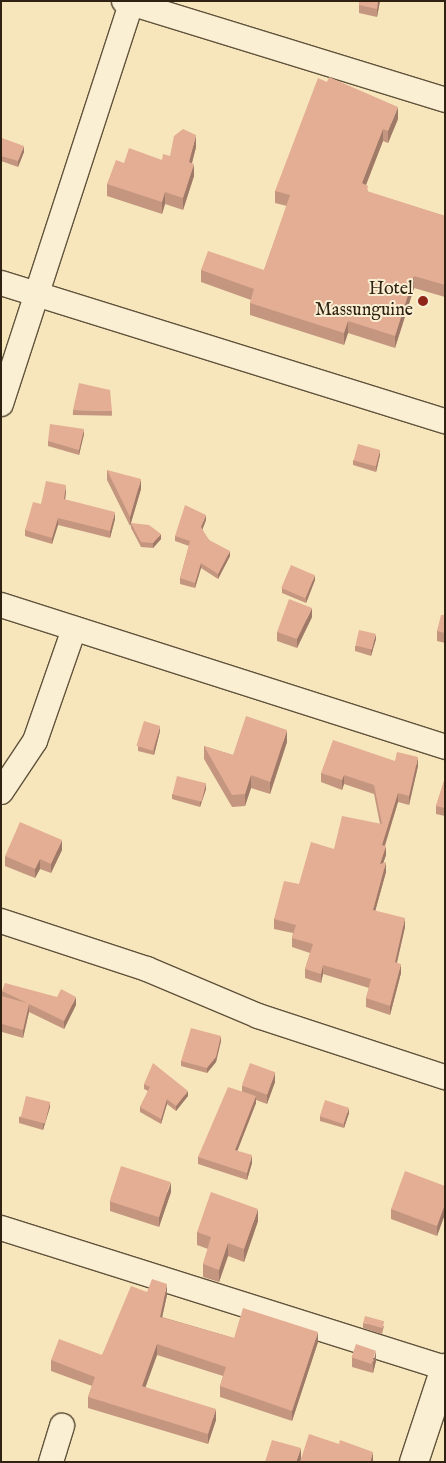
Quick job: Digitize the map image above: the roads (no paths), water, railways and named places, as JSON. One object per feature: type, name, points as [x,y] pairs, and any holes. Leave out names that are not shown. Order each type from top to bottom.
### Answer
[{"type":"main road","points":[[414,1462],[445,1368]]},
{"type":"street","points":[[1,404],[38,294],[130,2],[445,100]]},
{"type":"street","points":[[1,282],[445,421]]},
{"type":"street","points":[[1,605],[445,747]]},
{"type":"street","points":[[1,792],[35,741],[74,629]]},
{"type":"street","points":[[1,921],[147,969],[258,1016],[445,1077]]},
{"type":"street","points":[[1,1228],[445,1368]]},
{"type":"street","points":[[51,1462],[62,1426]]},
{"type":"place","name":"Hotel Massunguine","points":[[423,301]]}]
